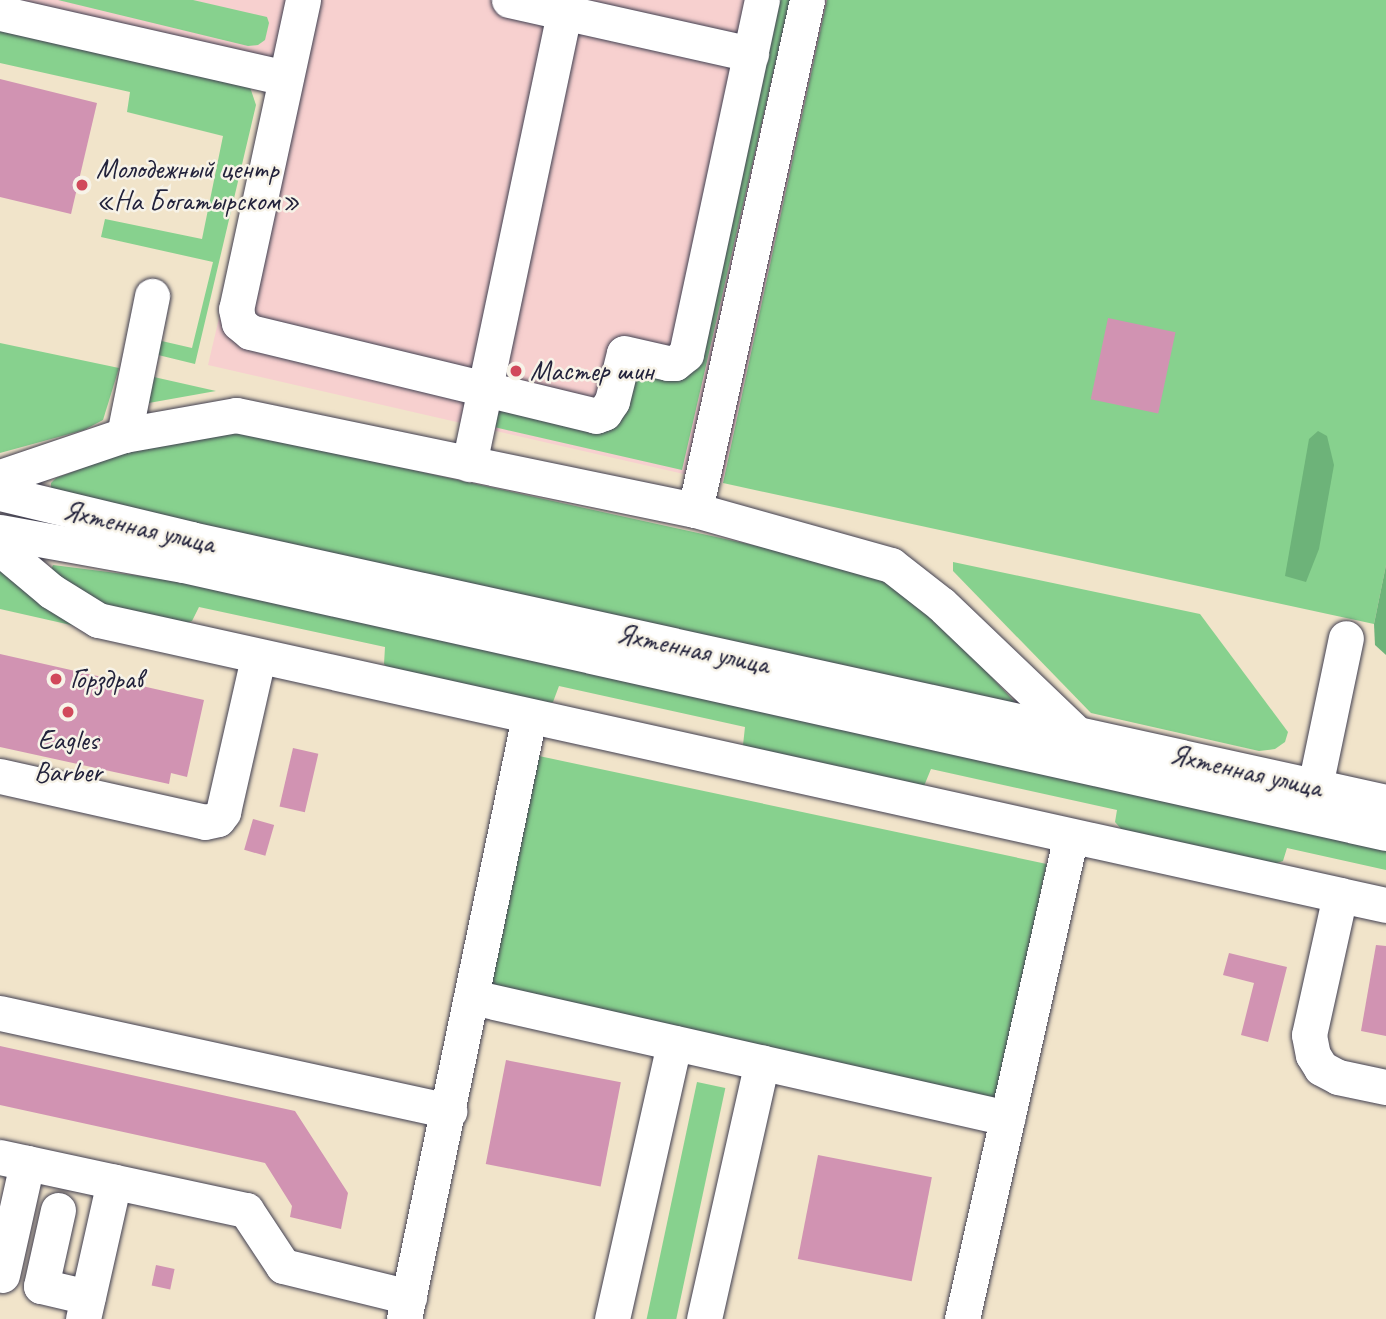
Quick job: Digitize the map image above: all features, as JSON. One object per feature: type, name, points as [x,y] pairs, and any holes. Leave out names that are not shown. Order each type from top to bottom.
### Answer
[{"type":"street","points":[[303,0],[236,309],[239,323],[250,332],[596,416],[604,413],[612,401],[624,353],[668,363],[675,363],[686,354],[762,0]]},
{"type":"street","points":[[509,0],[751,54]]},
{"type":"street","points":[[695,510],[807,0]]},
{"type":"street","points":[[469,464],[564,12]]},
{"type":"street","points":[[0,13],[285,78]]},
{"type":"street","points":[[124,435],[152,296]]},
{"type":"street","points":[[0,477],[124,435],[236,415],[695,510],[891,565],[941,604],[1076,733]]},
{"type":"street","name":"Яхтенная улица","points":[[0,493],[166,534],[1386,802]]},
{"type":"street","name":"Яхтенная улица","points":[[0,531],[183,565],[1386,833]]},
{"type":"street","points":[[0,548],[51,591],[99,620],[258,658],[1386,905]]},
{"type":"street","points":[[1315,786],[1346,638]]},
{"type":"street","points":[[0,776],[205,822],[218,819],[223,811],[258,658]]},
{"type":"street","points":[[2,1275],[13,1160],[246,1210],[283,1266],[406,1308],[529,717]]},
{"type":"street","points":[[962,1319],[1072,837]]},
{"type":"street","points":[[1340,895],[1309,1035],[1313,1055],[1321,1069],[1338,1077],[1386,1087]]},
{"type":"street","points":[[472,997],[1007,1118]]},
{"type":"street","points":[[0,1013],[449,1111]]},
{"type":"street","points":[[612,1319],[674,1042]]},
{"type":"street","points":[[704,1319],[762,1062]]},
{"type":"street","points":[[58,1210],[41,1286],[86,1308],[114,1181]]},
{"type":"shaded area","points":[[0,0],[827,0],[723,483],[208,365],[274,83]]},
{"type":"green space","points":[[58,0],[193,0],[267,17],[269,23],[265,40],[258,45],[248,46]]},
{"type":"green space","points":[[774,0],[790,0],[682,470],[494,427],[494,409],[608,423],[624,370],[694,371]]},
{"type":"green space","points":[[827,0],[1386,0],[1386,565],[1374,624],[723,483]]},
{"type":"green space","points":[[0,28],[248,81],[256,105],[195,364],[150,353],[153,339],[192,348],[213,262],[101,237],[105,219],[202,239],[223,136],[127,112],[130,92],[0,63]]},
{"type":"green space","points":[[0,343],[119,368],[103,420],[84,430],[0,453]]},
{"type":"green space","points":[[145,375],[216,391],[143,404]]},
{"type":"green space","points":[[231,430],[870,571],[904,591],[944,626],[1023,711],[51,490],[51,483],[56,478],[156,441]]},
{"type":"green space","points":[[1318,431],[1327,436],[1334,465],[1319,549],[1306,582],[1285,576],[1309,439]]},
{"type":"green space","points":[[953,562],[1200,614],[1288,732],[1285,742],[1275,749],[1259,751],[1091,713],[953,571]]},
{"type":"green space","points":[[53,565],[180,581],[1386,849],[1386,870],[1287,848],[1283,861],[1274,864],[1122,830],[1115,822],[1117,810],[931,769],[924,786],[748,748],[743,745],[745,727],[559,686],[553,702],[547,703],[388,668],[384,664],[385,647],[199,607],[192,621],[186,623],[101,605],[50,572]]},
{"type":"green space","points":[[1386,565],[1386,655],[1375,645],[1374,624]]},
{"type":"green space","points":[[0,570],[93,630],[0,609]]},
{"type":"green space","points":[[539,756],[1047,864],[996,1103],[488,995]]},
{"type":"green space","points":[[697,1082],[725,1088],[676,1319],[647,1319]]},
{"type":"building","points":[[0,79],[97,103],[71,214],[0,197]]},
{"type":"building","points":[[1108,318],[1175,332],[1158,414],[1091,399]]},
{"type":"building","points":[[0,654],[204,700],[187,777],[171,773],[169,784],[0,747]]},
{"type":"building","points":[[293,748],[318,754],[305,812],[280,806]]},
{"type":"building","points":[[253,819],[274,825],[265,856],[244,850]]},
{"type":"building","points":[[1376,945],[1386,946],[1386,1036],[1361,1031]]},
{"type":"building","points":[[1229,953],[1287,967],[1268,1042],[1241,1035],[1254,983],[1223,975]]},
{"type":"building","points":[[0,1046],[295,1111],[348,1193],[341,1229],[290,1217],[292,1206],[265,1163],[0,1105]]},
{"type":"building","points":[[506,1060],[621,1082],[601,1186],[486,1164]]},
{"type":"building","points":[[818,1155],[932,1177],[912,1281],[798,1259]]},
{"type":"building","points":[[156,1265],[175,1269],[170,1289],[152,1286]]},
{"type":"place","name":"Молодежный центр «На Богатырском»","points":[[82,185]]},
{"type":"place","name":"Мастер шин","points":[[516,371]]},
{"type":"place","name":"Горздрав","points":[[56,679]]},
{"type":"place","name":"Eagles Barber","points":[[68,712]]}]
